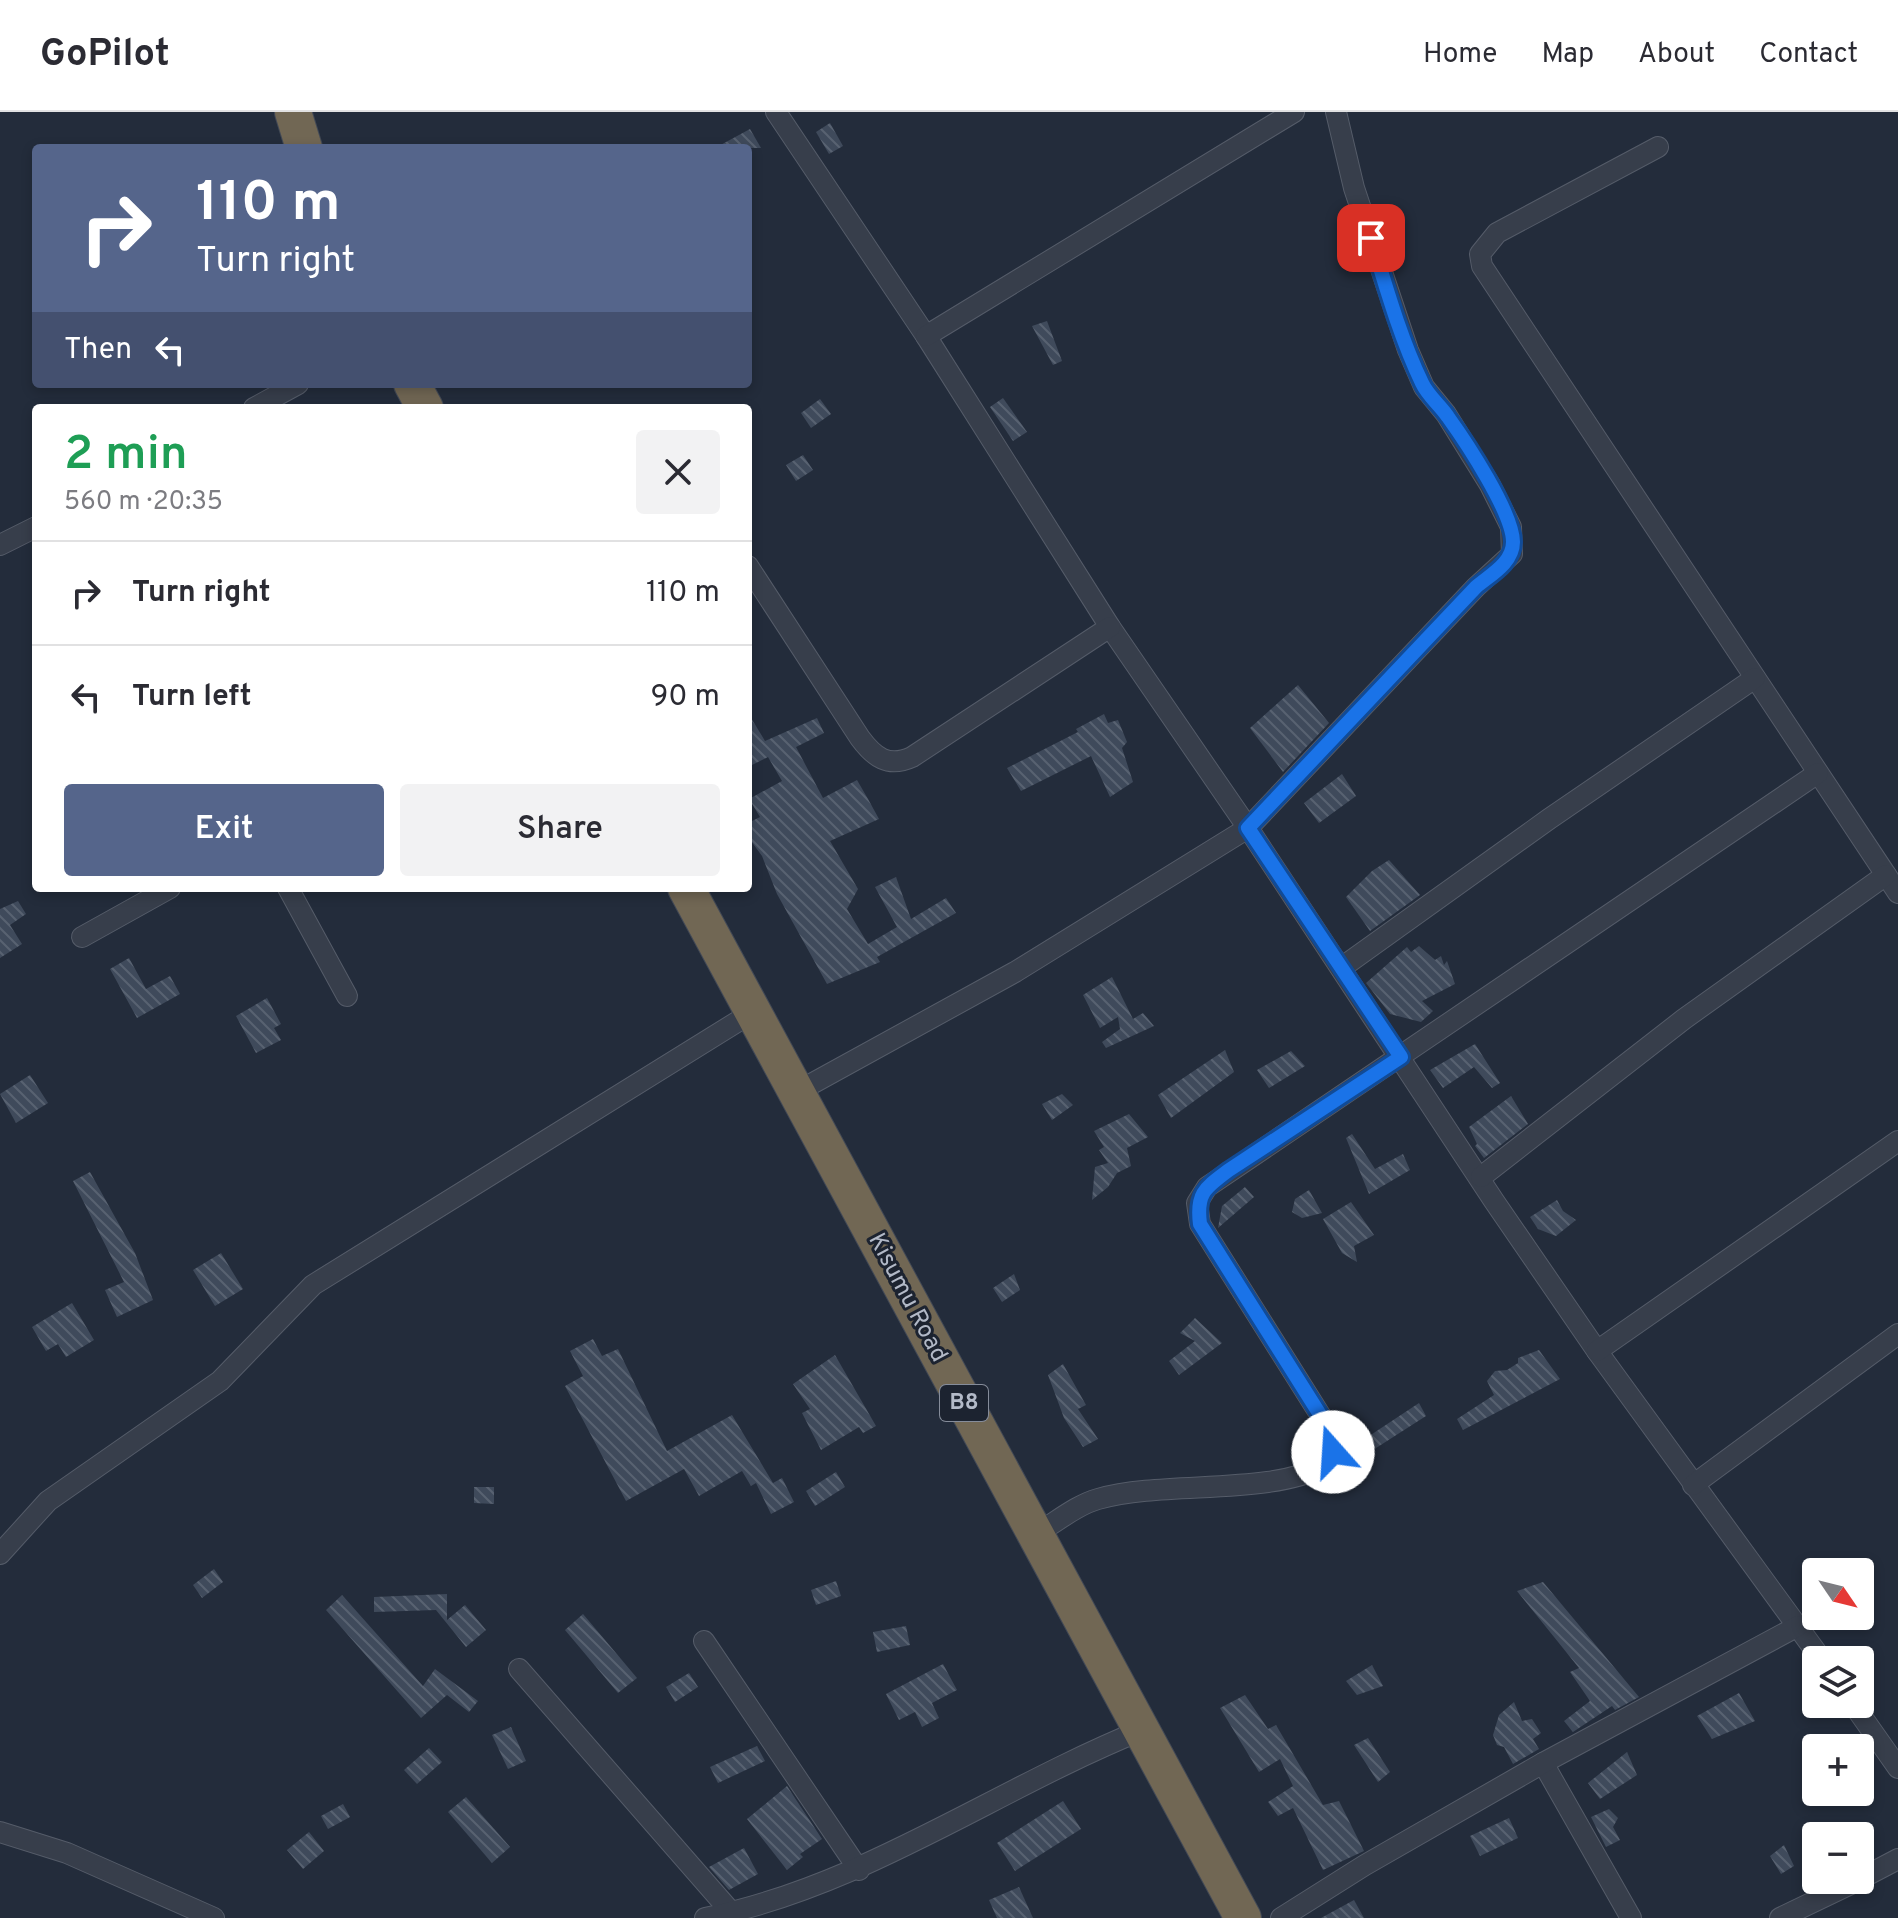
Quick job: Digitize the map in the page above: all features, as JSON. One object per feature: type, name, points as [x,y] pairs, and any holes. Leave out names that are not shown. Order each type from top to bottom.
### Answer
[{"type":"highway","points":[[293,112],[303,144]]},
{"type":"highway","name":"Kisumu Road","points":[[688,892],[1243,1918]]},
{"type":"street","points":[[776,112],[926,336],[1110,627],[1597,1351],[1812,1646]]},
{"type":"street","points":[[926,336],[1294,112]]},
{"type":"street","points":[[795,1093],[1015,972],[1248,828],[1476,587],[1512,554],[1511,527],[1490,485],[1446,414],[1424,387],[1408,350],[1354,188],[1336,112]]},
{"type":"street","points":[[1658,147],[1497,233],[1480,254],[1482,266],[1898,893]]},
{"type":"street","points":[[261,404],[291,388]]},
{"type":"street","points":[[0,545],[32,529]]},
{"type":"street","points":[[752,572],[860,738],[871,753],[883,761],[898,763],[912,757],[1110,627]]},
{"type":"street","points":[[1341,968],[1549,819],[1755,678]]},
{"type":"street","points":[[1034,1535],[1095,1500],[1165,1489],[1296,1478],[1326,1465],[1333,1452],[1328,1429],[1200,1224],[1197,1203],[1207,1187],[1818,773]]},
{"type":"street","points":[[1481,1177],[1684,1019],[1886,875]]},
{"type":"street","points":[[82,937],[163,892]]},
{"type":"street","points":[[290,892],[347,996]]},
{"type":"street","points":[[0,1554],[48,1501],[220,1381],[313,1285],[753,1012]]},
{"type":"street","points":[[1597,1351],[1898,1141]]},
{"type":"street","points":[[1693,1485],[1898,1334]]},
{"type":"street","points":[[1281,1918],[1365,1865],[1543,1763],[1798,1626]]},
{"type":"street","points":[[704,1641],[859,1870]]},
{"type":"street","points":[[519,1669],[732,1913]]},
{"type":"street","points":[[1863,1718],[1898,1768]]},
{"type":"street","points":[[705,1918],[732,1913],[859,1870],[1074,1760],[1142,1730]]},
{"type":"street","points":[[1543,1763],[1631,1918]]},
{"type":"street","points":[[0,1832],[67,1853],[214,1918]]},
{"type":"street","points":[[1874,1872],[1898,1859]]},
{"type":"street","points":[[1780,1918],[1830,1894]]},
{"type":"building","points":[[830,123],[843,146],[829,154],[816,132]]},
{"type":"building","points":[[750,129],[761,148],[752,148],[752,144],[722,144]]},
{"type":"building","points":[[1047,321],[1062,361],[1053,365],[1032,326]]},
{"type":"building","points":[[1003,398],[1027,432],[1013,441],[990,407]]},
{"type":"building","points":[[820,399],[831,414],[811,428],[801,413]]},
{"type":"building","points":[[803,455],[813,470],[796,481],[786,465]]},
{"type":"building","points":[[1298,685],[1329,723],[1283,772],[1250,728]]},
{"type":"building","points":[[1104,714],[1108,723],[1118,720],[1127,742],[1122,748],[1133,782],[1110,797],[1091,756],[1021,791],[1007,768],[1078,732],[1076,729]]},
{"type":"building","points":[[817,718],[824,733],[796,747],[823,798],[857,780],[879,819],[830,841],[858,889],[847,909],[868,944],[897,927],[875,887],[896,877],[911,919],[946,898],[956,913],[877,957],[880,962],[827,984],[777,894],[762,856],[752,842],[752,821],[760,817],[752,804],[752,797],[782,781],[768,757],[752,765],[752,720],[765,741]]},
{"type":"building","points":[[1342,774],[1356,796],[1319,823],[1304,803]]},
{"type":"building","points":[[1389,860],[1420,895],[1370,931],[1346,897],[1372,871]]},
{"type":"building","points":[[18,901],[26,914],[10,925],[22,944],[0,958],[0,909]]},
{"type":"building","points":[[1419,946],[1435,960],[1441,956],[1444,965],[1447,961],[1455,984],[1422,1001],[1433,1011],[1421,1022],[1390,1014],[1366,983],[1407,947],[1411,952]]},
{"type":"building","points":[[129,958],[146,989],[170,976],[180,994],[137,1018],[110,969]]},
{"type":"building","points":[[1112,977],[1133,1019],[1143,1013],[1154,1026],[1106,1048],[1102,1042],[1120,1029],[1118,1017],[1100,1028],[1083,995]]},
{"type":"building","points":[[267,998],[281,1024],[274,1028],[281,1040],[256,1053],[236,1016]]},
{"type":"building","points":[[1475,1044],[1500,1083],[1492,1088],[1474,1067],[1443,1088],[1430,1070]]},
{"type":"building","points":[[1225,1050],[1234,1072],[1171,1118],[1158,1095]]},
{"type":"building","points":[[1291,1051],[1305,1066],[1269,1088],[1257,1070]]},
{"type":"building","points":[[30,1075],[48,1103],[16,1123],[0,1094]]},
{"type":"building","points":[[1062,1094],[1073,1105],[1052,1120],[1042,1104]]},
{"type":"building","points":[[1511,1096],[1528,1124],[1484,1158],[1475,1146],[1477,1144],[1469,1127]]},
{"type":"building","points":[[1129,1114],[1148,1137],[1127,1148],[1131,1166],[1117,1173],[1108,1187],[1092,1200],[1095,1167],[1108,1163],[1099,1150],[1104,1147],[1094,1131]]},
{"type":"building","points":[[1352,1134],[1375,1169],[1403,1154],[1410,1170],[1369,1194],[1346,1138]]},
{"type":"building","points":[[90,1172],[135,1253],[153,1300],[117,1317],[105,1290],[124,1282],[73,1181]]},
{"type":"building","points":[[1245,1187],[1254,1197],[1218,1228],[1222,1206]]},
{"type":"building","points":[[1309,1190],[1322,1213],[1302,1218],[1292,1212],[1295,1199]]},
{"type":"building","points":[[1557,1200],[1563,1211],[1576,1220],[1556,1236],[1538,1229],[1530,1217]]},
{"type":"building","points":[[1351,1202],[1374,1235],[1354,1246],[1357,1262],[1342,1253],[1323,1219]]},
{"type":"building","points":[[221,1253],[243,1289],[215,1306],[193,1270]]},
{"type":"building","points":[[1014,1274],[1020,1290],[1002,1302],[993,1288]]},
{"type":"building","points":[[72,1303],[94,1340],[66,1357],[58,1344],[46,1351],[32,1327]]},
{"type":"building","points":[[1195,1318],[1222,1343],[1179,1375],[1169,1361],[1195,1341],[1180,1333]]},
{"type":"building","points":[[593,1339],[602,1356],[618,1349],[667,1451],[732,1415],[773,1483],[782,1478],[794,1502],[771,1514],[756,1483],[751,1486],[742,1471],[699,1496],[684,1469],[626,1501],[565,1386],[583,1376],[570,1351]]},
{"type":"building","points":[[1539,1350],[1560,1379],[1463,1430],[1457,1419],[1494,1395],[1487,1381],[1495,1371],[1507,1370],[1518,1363],[1518,1358]]},
{"type":"building","points":[[835,1355],[876,1426],[863,1433],[859,1427],[821,1450],[802,1413],[810,1409],[793,1384]]},
{"type":"building","points":[[1063,1364],[1086,1405],[1078,1409],[1098,1439],[1083,1447],[1064,1418],[1048,1375]]},
{"type":"building","points":[[1419,1403],[1426,1416],[1362,1457],[1354,1446]]},
{"type":"building","points":[[836,1472],[845,1487],[815,1506],[806,1491]]},
{"type":"building","points":[[474,1487],[494,1487],[494,1504],[474,1503]]},
{"type":"building","points":[[214,1569],[223,1582],[202,1598],[193,1585]]},
{"type":"building","points":[[836,1581],[841,1596],[816,1605],[811,1590]]},
{"type":"building","points":[[1543,1582],[1639,1697],[1615,1710],[1612,1706],[1573,1732],[1564,1721],[1590,1701],[1570,1672],[1579,1668],[1517,1591]]},
{"type":"building","points":[[447,1594],[447,1620],[465,1605],[486,1630],[466,1647],[436,1610],[374,1612],[374,1597]]},
{"type":"building","points":[[342,1595],[423,1686],[435,1669],[478,1701],[469,1712],[447,1695],[421,1718],[326,1610]]},
{"type":"building","points":[[583,1614],[637,1678],[618,1693],[565,1630]]},
{"type":"building","points":[[906,1626],[910,1645],[877,1652],[873,1632]]},
{"type":"building","points":[[943,1664],[957,1690],[932,1703],[939,1718],[922,1727],[915,1712],[899,1720],[886,1694]]},
{"type":"building","points":[[1372,1665],[1383,1686],[1357,1695],[1346,1681]]},
{"type":"building","points":[[689,1673],[698,1687],[675,1702],[666,1687]]},
{"type":"building","points":[[1739,1693],[1755,1721],[1712,1739],[1697,1716]]},
{"type":"building","points":[[1245,1695],[1268,1729],[1276,1725],[1323,1805],[1339,1801],[1364,1851],[1323,1870],[1293,1808],[1278,1816],[1268,1802],[1293,1786],[1280,1759],[1259,1772],[1220,1708]]},
{"type":"building","points":[[1514,1702],[1522,1721],[1532,1719],[1541,1733],[1533,1739],[1539,1749],[1513,1764],[1493,1735],[1499,1715]]},
{"type":"building","points":[[511,1727],[526,1761],[508,1769],[492,1735]]},
{"type":"building","points":[[1368,1738],[1390,1772],[1378,1782],[1354,1745]]},
{"type":"building","points":[[757,1746],[765,1761],[718,1783],[710,1767]]},
{"type":"building","points":[[429,1748],[442,1762],[417,1784],[404,1770]]},
{"type":"building","points":[[1627,1752],[1637,1775],[1600,1799],[1588,1783]]},
{"type":"building","points":[[787,1786],[822,1839],[800,1854],[803,1857],[787,1870],[747,1819]]},
{"type":"building","points":[[466,1797],[510,1847],[492,1863],[448,1812]]},
{"type":"building","points":[[1063,1801],[1081,1829],[1015,1871],[997,1843]]},
{"type":"building","points":[[343,1804],[350,1817],[328,1829],[321,1816]]},
{"type":"building","points":[[1609,1809],[1618,1818],[1613,1827],[1620,1840],[1606,1847],[1591,1817]]},
{"type":"building","points":[[1509,1818],[1518,1838],[1480,1856],[1470,1836]]},
{"type":"building","points":[[309,1832],[324,1851],[303,1869],[287,1850]]},
{"type":"building","points":[[1784,1845],[1794,1866],[1781,1874],[1770,1856]]},
{"type":"building","points":[[744,1848],[758,1874],[729,1890],[709,1867]]},
{"type":"building","points":[[1019,1887],[1033,1918],[997,1918],[989,1900]]},
{"type":"building","points":[[1354,1900],[1364,1918],[1321,1918]]},
{"type":"route","points":[[1333,1452],[1332,1437],[1324,1421],[1200,1224],[1197,1203],[1207,1187],[1229,1170],[1401,1057],[1248,828],[1476,587],[1504,563],[1512,554],[1513,540],[1511,527],[1490,485],[1446,414],[1424,387],[1408,350],[1371,238]]}]
